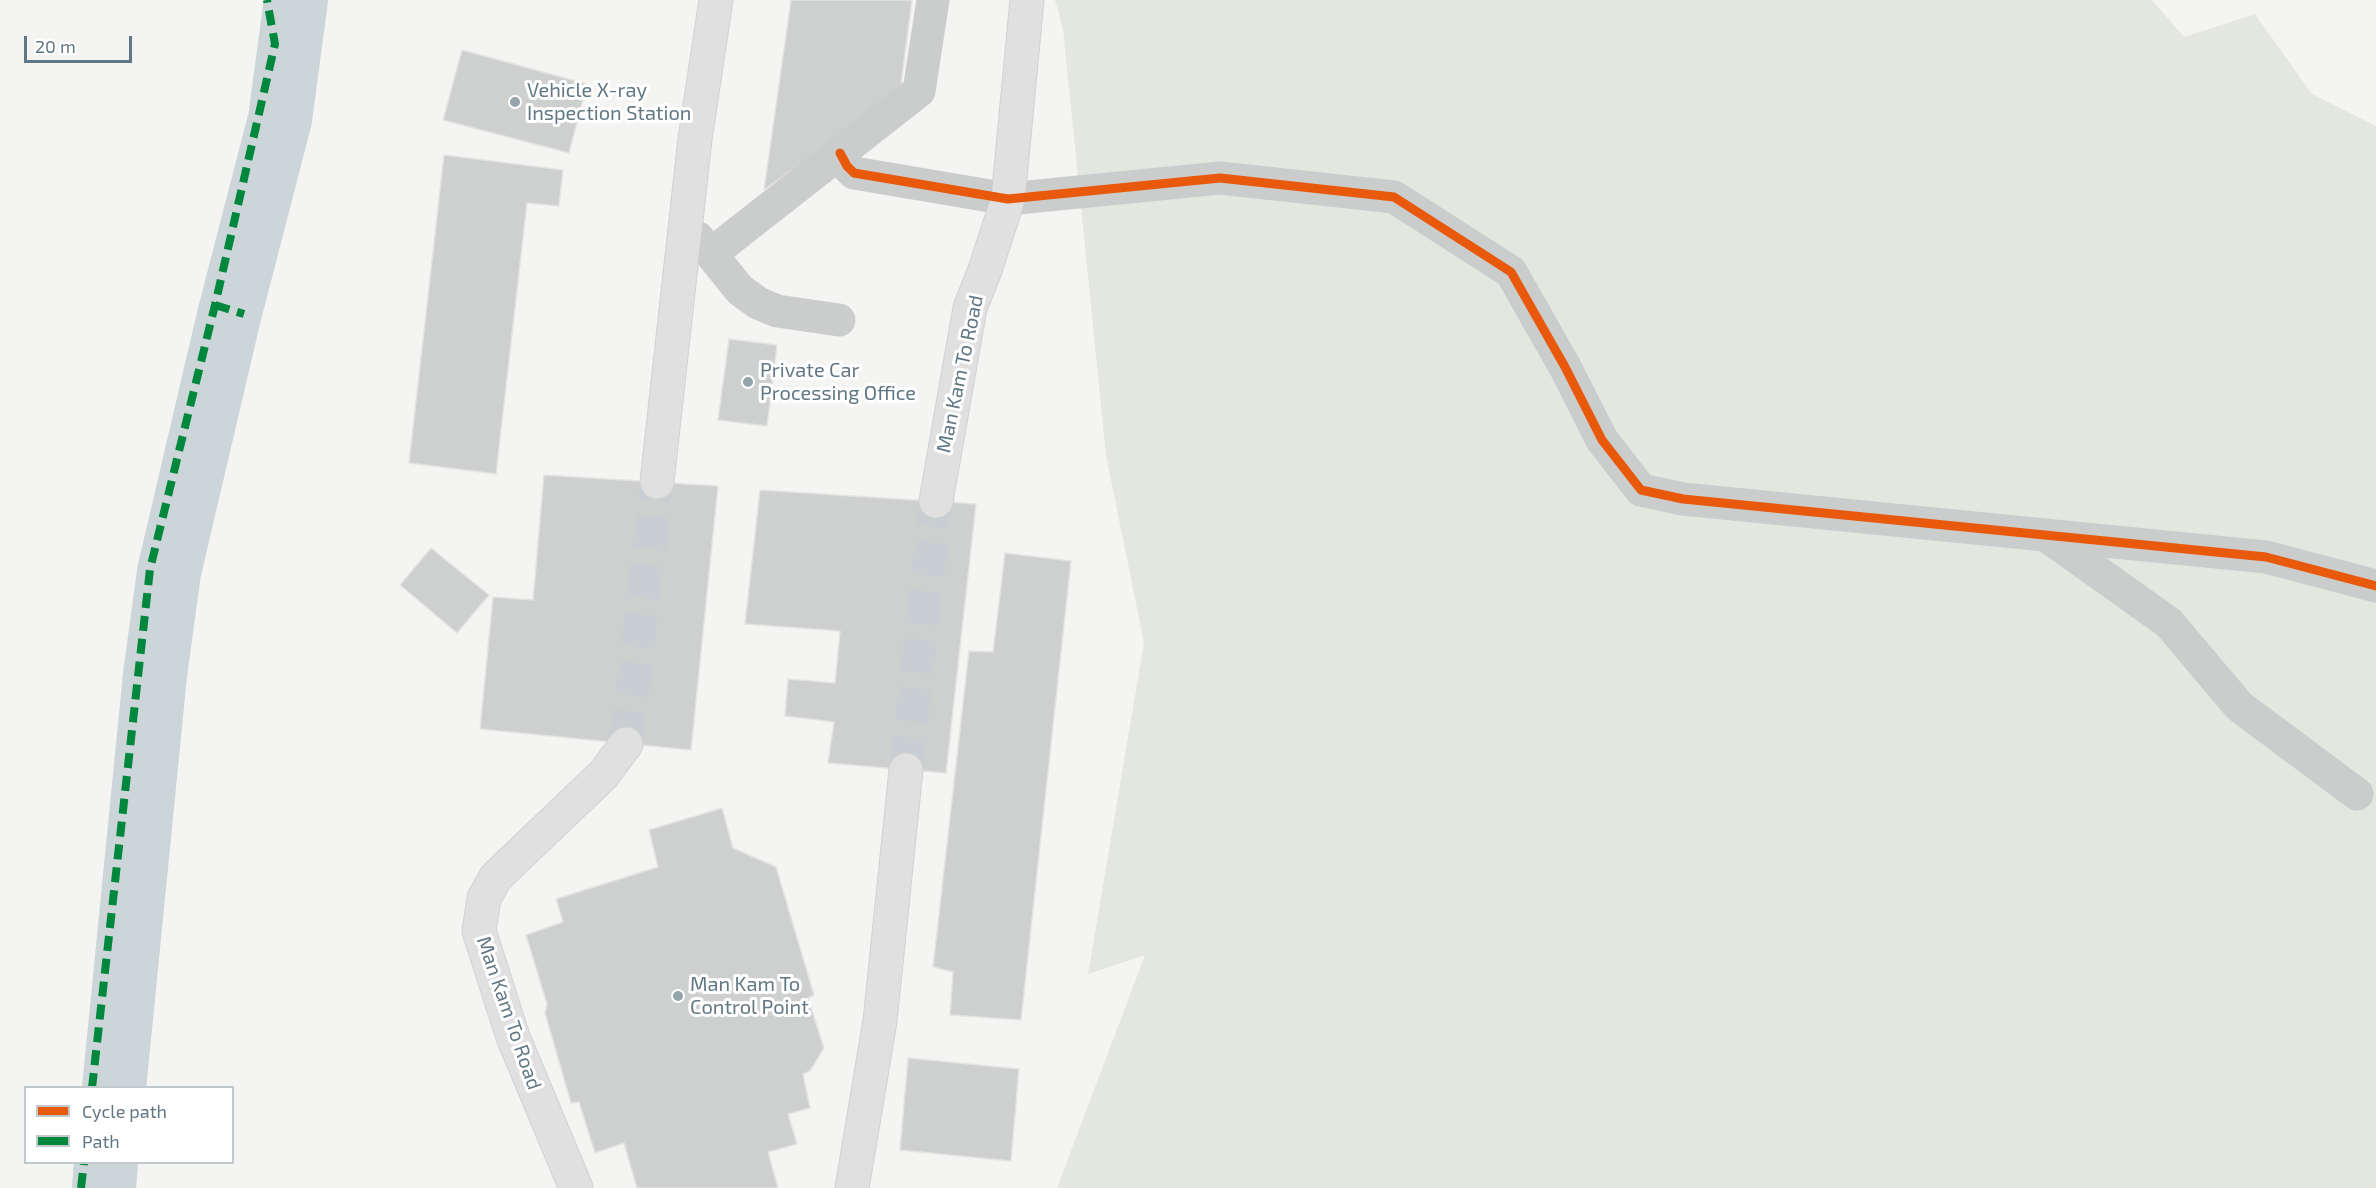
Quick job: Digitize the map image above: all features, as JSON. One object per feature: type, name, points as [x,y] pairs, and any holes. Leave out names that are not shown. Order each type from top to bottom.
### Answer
[{"type":"main road","points":[[657,482],[695,139],[716,0]]},
{"type":"main road","name":"Man Kam To Road","points":[[936,501],[970,308],[1008,199],[1027,0]]},
{"type":"main road","name":"Man Kam To Road","points":[[576,1188],[513,1036],[479,931],[484,898],[496,877],[604,774],[626,744]]},
{"type":"main road","points":[[852,1188],[880,1021],[906,770]]},
{"type":"street","points":[[711,254],[919,92],[933,0]]},
{"type":"street","points":[[840,153],[854,173],[1008,199],[1220,178],[1394,197],[1511,272],[1602,440],[1641,490],[1683,499],[2266,557],[2376,585]]},
{"type":"street","points":[[687,225],[740,290],[758,303],[777,312],[839,320]]},
{"type":"street","points":[[2045,535],[2169,622],[2239,706],[2357,794]]},
{"type":"shaded area","points":[[1055,0],[2152,0],[2184,37],[2255,14],[2312,94],[2376,126],[2376,1188],[1057,1188],[1145,955],[1088,974],[1144,643],[1106,455],[1063,29]]},
{"type":"building","points":[[791,0],[912,0],[900,92],[764,190]]},
{"type":"building","name":"Vehicle X-ray Inspection Station","points":[[462,50],[587,84],[569,153],[443,120]]},
{"type":"building","points":[[444,155],[563,170],[559,206],[527,203],[496,474],[409,463]]},
{"type":"building","name":"Private Car Processing Office","points":[[729,339],[777,345],[767,426],[718,420]]},
{"type":"building","points":[[544,475],[718,486],[691,750],[480,729],[493,597],[533,600]]},
{"type":"building","points":[[760,490],[976,504],[946,773],[828,763],[834,722],[785,716],[788,679],[835,683],[840,631],[745,624]]},
{"type":"building","points":[[431,548],[489,595],[457,633],[400,585]]},
{"type":"building","points":[[1005,553],[1071,561],[1021,1020],[950,1015],[953,972],[933,967],[969,651],[993,652]]},
{"type":"building","name":"Man Kam To Control Point","points":[[722,808],[733,848],[776,867],[814,995],[808,998],[824,1048],[810,1071],[803,1074],[810,1108],[788,1114],[797,1144],[768,1152],[778,1188],[637,1188],[624,1143],[595,1153],[579,1102],[571,1103],[545,1013],[547,1004],[526,935],[563,922],[556,899],[658,867],[649,830]]},
{"type":"building","points":[[908,1058],[1019,1069],[1011,1161],[900,1150]]},
{"type":"waterway","points":[[114,1086],[155,675],[169,572],[229,316],[280,119],[296,0]]},
{"type":"waterway","points":[[104,1188],[106,1164]]},
{"type":"tunnel","points":[[626,744],[657,482]]},
{"type":"tunnel","points":[[906,770],[936,501]]},
{"type":"marked path","points":[[92,1086],[150,569],[215,305],[275,44],[267,0]]},
{"type":"marked path","points":[[215,305],[244,314]]},
{"type":"marked path","points":[[81,1188],[84,1164]]},
{"type":"cycle path","points":[[840,153],[854,173],[1008,199],[1220,178],[1394,197],[1511,272],[1565,367],[1602,440],[1641,490],[1683,499],[2266,557],[2376,586]]},
{"type":"place","name":"Vehicle X-ray Inspection Station","points":[[515,102]]},
{"type":"place","name":"Private Car Processing Office","points":[[748,382]]},
{"type":"place","name":"Man Kam To Control Point","points":[[678,996]]}]
